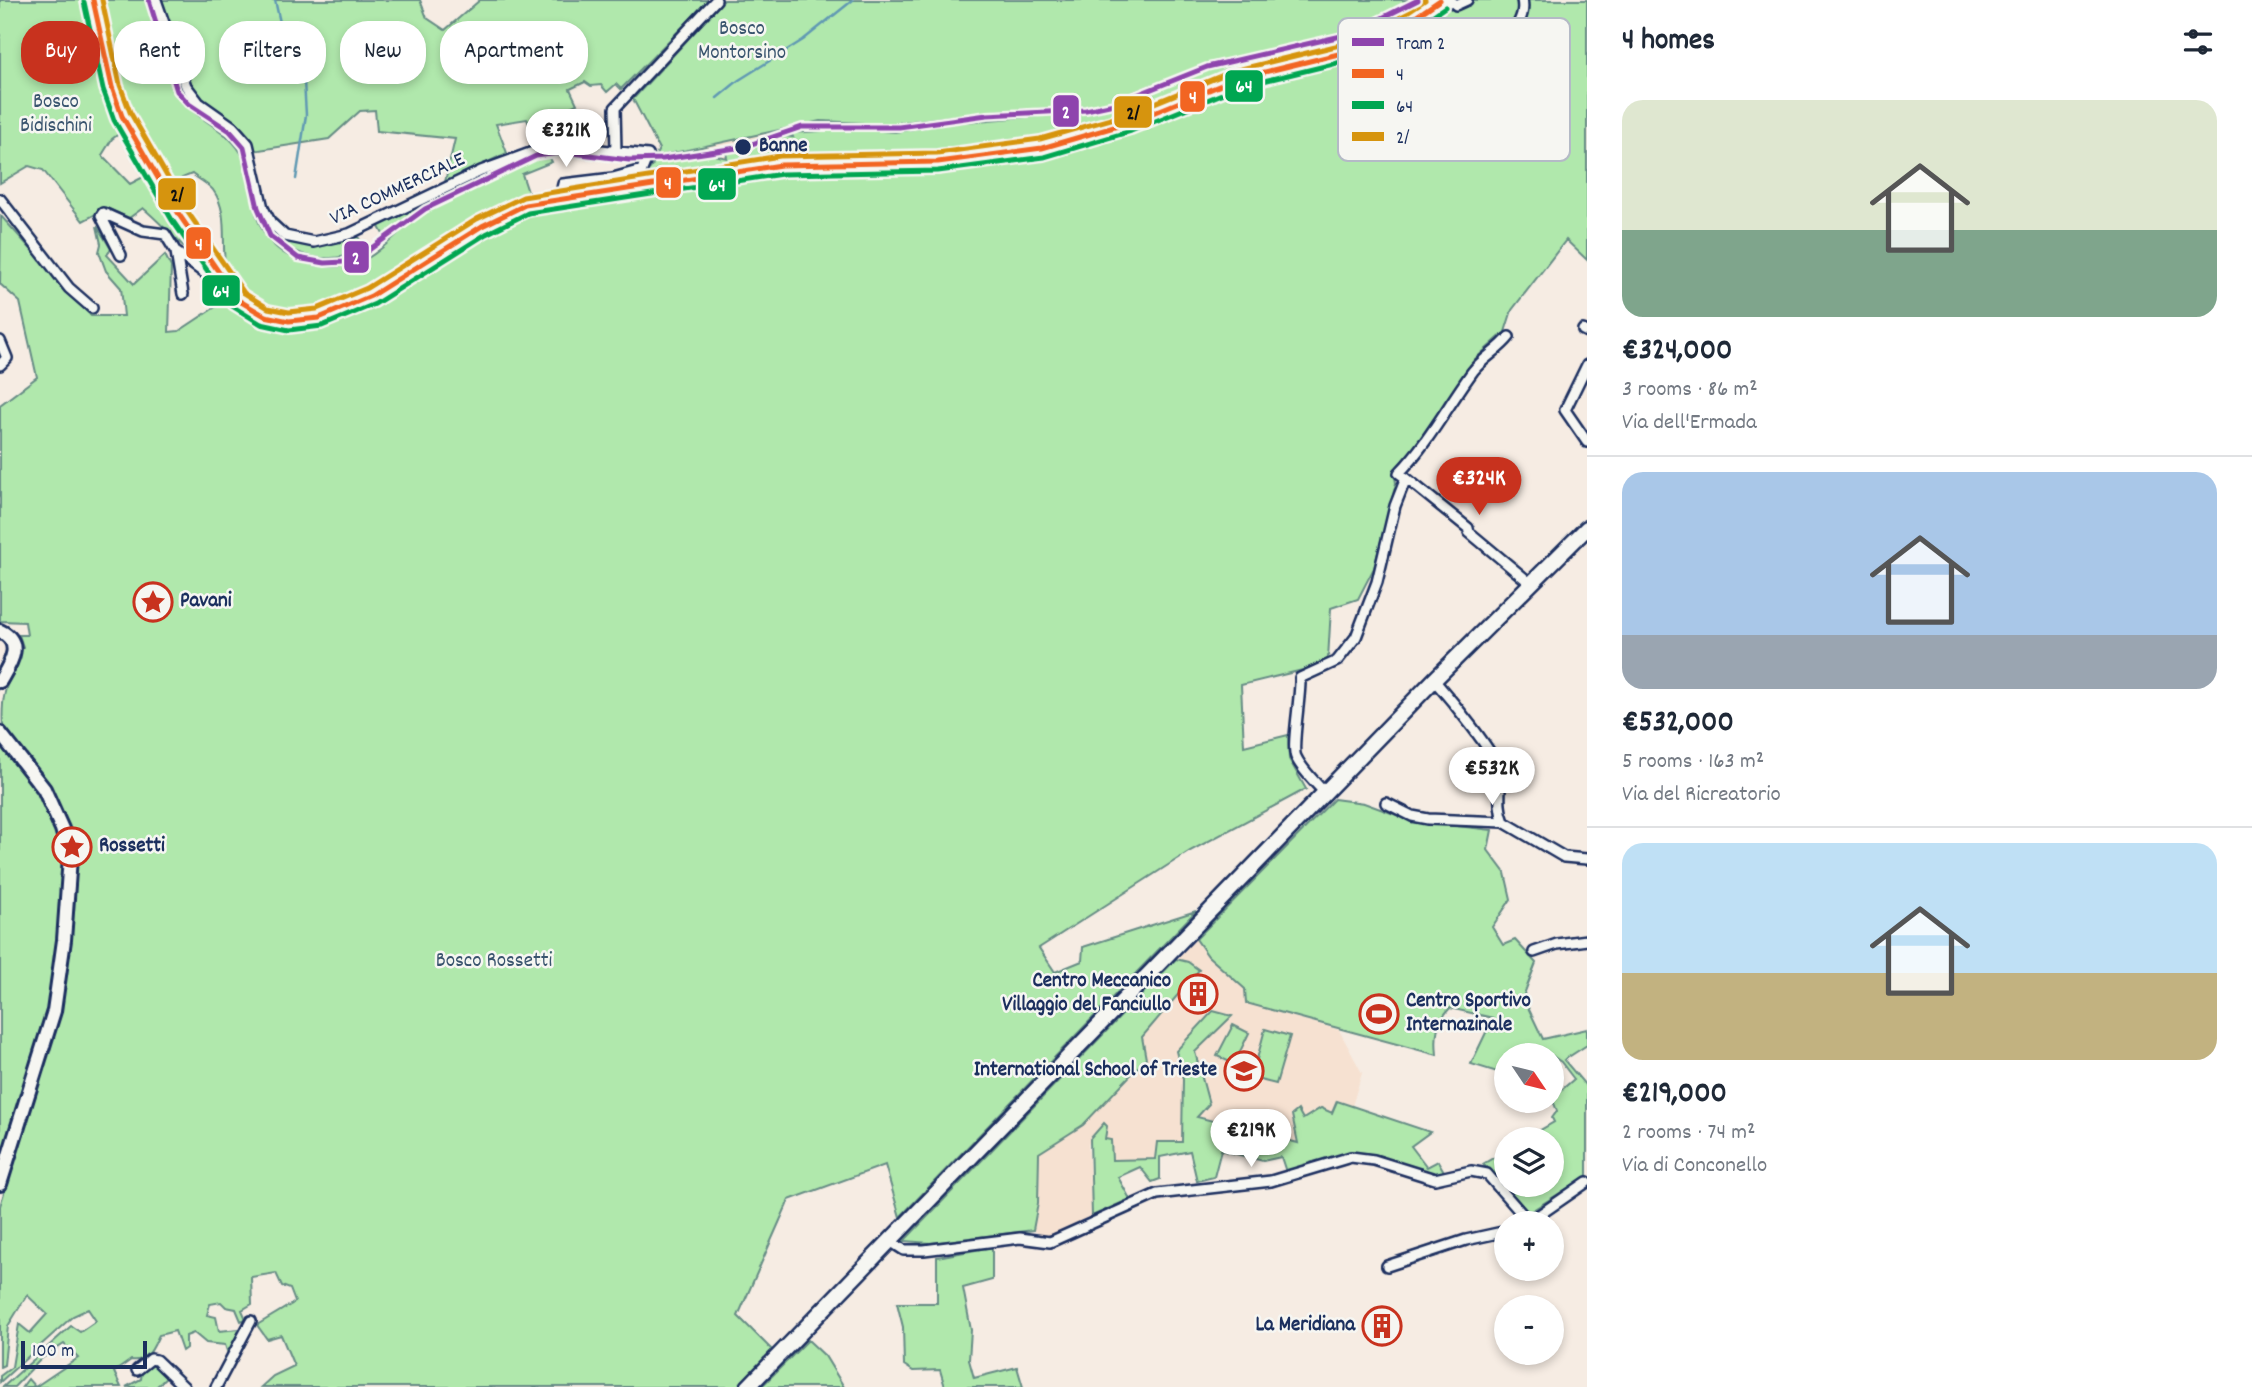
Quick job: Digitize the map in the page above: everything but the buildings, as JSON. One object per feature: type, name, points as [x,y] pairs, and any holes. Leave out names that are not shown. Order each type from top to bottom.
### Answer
[{"type":"main road","points":[[93,0],[121,116],[216,272],[238,300],[254,311],[281,320],[319,318],[390,287],[496,217],[525,205],[560,197],[781,165],[915,163],[991,157],[1042,148],[1119,127],[1236,79],[1338,54]]},
{"type":"main road","points":[[1414,18],[1440,0]]},
{"type":"main road","points":[[748,1387],[1434,680],[1587,528]]},
{"type":"street","name":"VIA COMMERCIALE","points":[[156,0],[186,86],[199,103],[233,127],[247,144],[263,208],[271,223],[285,236],[314,242],[349,234],[481,171],[541,149],[563,146],[648,155],[646,166],[632,174],[564,184],[560,197]]},
{"type":"street","points":[[616,152],[615,108],[716,0]]},
{"type":"street","points":[[1450,0],[1456,5],[1466,0]]},
{"type":"street","points":[[1519,18],[1523,11],[1522,0]]},
{"type":"street","points":[[0,199],[63,280],[92,307]]},
{"type":"street","points":[[121,255],[101,216],[103,213],[133,227],[165,234],[176,251],[207,275],[216,272]]},
{"type":"street","points":[[176,251],[183,294]]},
{"type":"street","points":[[1509,337],[1501,347],[1482,360],[1437,427],[1399,473],[1468,528],[1469,532],[1530,583]]},
{"type":"street","points":[[0,341],[7,358],[0,365]]},
{"type":"street","points":[[1587,365],[1565,410],[1587,442]]},
{"type":"street","points":[[1325,793],[1296,758],[1293,748],[1300,707],[1300,678],[1337,661],[1356,637],[1377,582],[1395,506],[1406,478]]},
{"type":"street","points":[[0,631],[9,638],[15,650],[12,663],[0,681]]},
{"type":"street","points":[[1434,680],[1493,756],[1501,772],[1499,801],[1504,822]]},
{"type":"street","points":[[0,733],[44,789],[68,845],[70,864],[54,1011],[0,1184]]},
{"type":"street","points":[[1386,803],[1412,816],[1428,819],[1504,822],[1564,857],[1587,859]]},
{"type":"street","points":[[1534,953],[1557,944],[1587,940]]},
{"type":"street","points":[[890,1241],[904,1250],[982,1245],[1020,1238],[1050,1242],[1157,1194],[1271,1181],[1360,1157],[1435,1179],[1484,1172],[1518,1211]]},
{"type":"street","points":[[1545,1211],[1587,1182]]},
{"type":"street","points":[[1387,1266],[1466,1240],[1494,1234]]},
{"type":"street","points":[[216,1387],[251,1321]]},
{"type":"street","points":[[137,1370],[151,1359],[156,1360],[184,1387]]},
{"type":"shaded area","points":[[146,0],[153,0],[160,21],[152,21]]},
{"type":"shaded area","points":[[1413,0],[1422,0],[1388,18],[1376,18]]},
{"type":"shaded area","points":[[1338,34],[1338,39],[1207,70],[1100,111],[952,123],[895,132],[809,130],[791,134],[793,137],[782,136],[747,149],[727,152],[728,157],[720,158],[719,153],[654,163],[655,157],[820,121],[887,124],[993,111],[1056,110],[1123,97],[1206,64]]},
{"type":"shaded area","points":[[171,84],[179,84],[181,90],[231,129],[247,147],[268,226],[280,243],[319,259],[347,258],[372,247],[421,207],[520,159],[564,149],[637,156],[635,163],[549,156],[398,233],[375,253],[351,265],[319,266],[293,259],[275,246],[262,230],[244,159],[237,146],[183,103]]},
{"type":"shaded area","points":[[1196,939],[1208,956],[1245,989],[1246,1003],[1339,1030],[1362,1073],[1352,1106],[1337,1101],[1332,1113],[1303,1119],[1298,1111],[1299,1143],[1257,1132],[1243,1146],[1237,1127],[1196,1116],[1209,1103],[1195,1052],[1204,1041],[1176,1051],[1183,1079],[1182,1142],[1155,1159],[1112,1160],[1111,1140],[1105,1140],[1107,1127],[1088,1144],[1092,1216],[1058,1235],[1044,1237],[1033,1230],[1038,1203],[1039,1153],[1083,1125],[1142,1037],[1199,971],[1188,962],[1176,959]]},
{"type":"green space","name":"Bosco Bidischini","points":[[0,0],[86,0],[92,21],[21,21],[21,84],[100,84],[100,48],[124,130],[112,139],[102,155],[130,184],[147,175],[204,262],[187,250],[143,208],[129,218],[107,208],[83,221],[43,170],[29,166],[0,183]]},
{"type":"green space","points":[[98,0],[146,0],[151,21],[114,21],[114,73]]},
{"type":"green space","points":[[159,0],[420,0],[427,18],[440,27],[440,84],[581,84],[570,89],[577,104],[563,110],[564,116],[549,121],[546,135],[534,135],[527,119],[496,124],[507,153],[445,182],[455,139],[377,131],[375,110],[360,111],[329,139],[253,151],[193,90],[191,84],[205,84],[205,21],[167,21]]},
{"type":"green space","points":[[480,0],[709,0],[621,89],[616,84],[607,92],[601,85],[588,84],[588,21],[456,21]]},
{"type":"green space","name":"Bosco Montorsino","points":[[724,0],[1413,0],[1376,18],[1338,18],[1338,34],[1206,64],[1097,106],[993,111],[887,124],[820,121],[655,157],[659,149],[633,99]]},
{"type":"green space","points":[[1422,0],[1430,0],[1403,18],[1388,18]]},
{"type":"green space","name":"Bosco Rossetti","points":[[1472,0],[1518,0],[1520,10],[1516,18],[1429,18],[1448,6],[1458,10]]},
{"type":"green space","name":"Bosco Rossetti","points":[[1526,0],[1587,0],[1587,260],[1566,240],[1512,310],[1505,332],[1474,360],[1425,435],[1394,470],[1396,483],[1374,568],[1358,599],[1331,608],[1328,659],[1311,668],[1241,685],[1244,746],[1288,735],[1289,759],[1306,789],[1190,851],[1039,948],[1055,972],[1082,961],[1083,947],[1196,911],[900,1217],[885,1165],[789,1200],[738,1316],[773,1351],[738,1387],[261,1387],[273,1376],[294,1366],[281,1335],[267,1339],[257,1325],[295,1302],[290,1289],[282,1286],[276,1273],[251,1277],[252,1304],[242,1310],[246,1319],[241,1321],[236,1309],[226,1307],[221,1302],[210,1304],[207,1315],[216,1317],[219,1331],[240,1329],[228,1354],[225,1345],[206,1343],[194,1333],[186,1336],[186,1348],[182,1351],[175,1331],[159,1335],[146,1357],[131,1360],[114,1372],[121,1387],[35,1387],[78,1358],[64,1344],[41,1359],[14,1387],[3,1387],[71,1326],[80,1332],[96,1321],[88,1309],[73,1316],[0,1382],[0,1376],[12,1367],[19,1324],[30,1333],[47,1314],[27,1295],[8,1326],[4,1365],[0,1367],[0,1206],[61,1011],[75,881],[71,839],[51,789],[3,729],[5,694],[23,647],[19,635],[27,635],[25,622],[0,621],[0,405],[37,377],[20,302],[0,284],[1,216],[91,316],[124,316],[121,288],[106,271],[99,252],[101,244],[97,226],[111,249],[107,255],[134,284],[165,255],[171,267],[169,332],[179,331],[229,298],[253,316],[276,324],[288,326],[330,320],[527,212],[575,201],[757,173],[803,169],[949,166],[1045,153],[1118,133],[1202,96],[1338,54],[1338,161],[1570,161],[1570,18],[1525,18],[1528,11]]},
{"type":"green space","points":[[1338,39],[1337,50],[1227,75],[1116,121],[1061,138],[931,157],[783,160],[565,190],[626,181],[647,172],[654,163],[710,154],[727,158],[726,152],[747,149],[782,136],[793,137],[791,133],[853,129],[895,132],[952,123],[1100,111],[1207,70]]},
{"type":"green space","points":[[117,84],[171,84],[188,107],[238,148],[246,166],[258,221],[269,240],[288,256],[324,266],[360,262],[423,214],[469,188],[533,161],[549,156],[552,162],[522,174],[529,195],[484,218],[399,273],[329,310],[297,315],[262,308],[242,296],[234,287],[225,265],[224,226],[219,201],[213,190],[192,174],[182,178],[170,190],[135,131]]},
{"type":"green space","points":[[465,185],[421,208],[384,236],[378,225]]},
{"type":"green space","points":[[268,227],[289,240],[311,245],[358,237],[366,249],[339,257],[312,257],[288,247]]},
{"type":"green space","points":[[0,740],[35,783],[50,809],[66,862],[51,1007],[0,1168]]},
{"type":"green space","points":[[1334,799],[1364,803],[1413,821],[1492,830],[1488,850],[1505,873],[1511,899],[1492,927],[1503,945],[1515,940],[1536,963],[1523,997],[1543,1039],[1587,1029],[1587,1045],[1564,1060],[1564,1043],[1494,1043],[1494,1071],[1471,1064],[1493,1018],[1450,1008],[1437,1030],[1437,1055],[1246,1003],[1245,989],[1208,956],[1196,939]]},
{"type":"green space","points":[[1176,959],[1188,962],[1199,970],[1142,1037],[1146,1059],[1083,1125],[1039,1153],[1038,1203],[1033,1230],[930,1243],[904,1241]]},
{"type":"green space","points":[[1213,1011],[1232,1016],[1195,1052],[1209,1104],[1197,1117],[1237,1127],[1244,1146],[1257,1132],[1298,1143],[1292,1115],[1298,1110],[1303,1119],[1321,1108],[1332,1113],[1337,1101],[1430,1132],[1411,1146],[1427,1167],[1438,1161],[1445,1173],[1430,1173],[1351,1152],[1286,1172],[1281,1157],[1263,1161],[1221,1150],[1214,1177],[1197,1181],[1190,1151],[1160,1157],[1160,1179],[1152,1182],[1140,1167],[1118,1177],[1130,1199],[1092,1216],[1090,1139],[1104,1123],[1107,1126],[1105,1139],[1111,1140],[1112,1160],[1155,1159],[1157,1142],[1182,1142],[1183,1079],[1176,1051]]},
{"type":"green space","points":[[1233,1025],[1249,1033],[1234,1064],[1217,1056]]},
{"type":"green space","points":[[1265,1029],[1290,1036],[1276,1084],[1252,1078]]},
{"type":"green space","points":[[1564,1060],[1587,1087],[1587,1176],[1564,1190],[1564,1127],[1545,1127],[1554,1122],[1552,1118],[1556,1113],[1564,1113],[1564,1088],[1574,1079],[1564,1066]]},
{"type":"green space","points":[[1494,1158],[1494,1176],[1483,1164]]},
{"type":"green space","points":[[1513,1197],[1554,1197],[1531,1211],[1526,1211]]},
{"type":"green space","points":[[992,1247],[992,1280],[963,1288],[971,1330],[969,1360],[974,1378],[1017,1367],[1023,1387],[945,1387],[940,1370],[913,1371],[904,1365],[903,1327],[897,1303],[937,1303],[937,1257]]},
{"type":"green space","points":[[808,1340],[825,1356],[844,1387],[761,1387]]},
{"type":"green space","points":[[152,1365],[163,1372],[166,1378],[156,1387],[126,1387],[141,1379],[142,1372]]},
{"type":"green space","points":[[28,1379],[35,1387],[22,1387]]},
{"type":"waterway","points":[[275,0],[281,27],[304,81],[306,115],[296,179]]},
{"type":"waterway","points":[[717,98],[739,80],[803,40],[853,0]]},
{"type":"tram line","name":"2","points":[[149,0],[177,91],[189,104],[230,131],[244,147],[258,208],[270,236],[298,258],[325,263],[344,262],[362,255],[425,209],[536,156],[565,152],[629,160],[663,159],[743,147],[802,127],[899,127],[987,115],[1086,110],[1114,104],[1207,67],[1338,37]]},
{"type":"tram line","name":"2","points":[[1382,18],[1418,0]]},
{"type":"transit line","name":"4","points":[[93,0],[112,87],[122,116],[180,216],[238,300],[265,316],[289,321],[319,318],[371,296],[482,226],[525,205],[781,165],[938,162],[1042,148],[1128,123],[1236,79],[1338,54]]},
{"type":"transit line","name":"2/","points":[[102,0],[120,85],[130,112],[187,211],[244,293],[268,308],[289,312],[317,309],[367,288],[477,219],[523,197],[780,156],[937,153],[1040,139],[1125,115],[1233,71],[1338,45]]},
{"type":"transit line","name":"2/","points":[[1398,18],[1425,0]]},
{"type":"transit line","name":"4","points":[[1414,18],[1440,0]]},
{"type":"transit line","name":"64","points":[[84,2],[103,89],[114,120],[172,220],[232,306],[261,324],[289,330],[322,326],[375,304],[486,234],[528,213],[782,174],[938,171],[1044,157],[1131,131],[1239,87],[1338,63]]},
{"type":"transit line","name":"64","points":[[1429,18],[1445,7]]},
{"type":"place","name":"Banne","points":[[743,147]]},
{"type":"place","name":"Pavani","points":[[153,602]]},
{"type":"place","name":"Rossetti","points":[[72,847]]},
{"type":"place","name":"Centro Meccanico Villaggio del Fanciullo","points":[[1198,994]]},
{"type":"place","name":"Centro Sportivo Internazinale","points":[[1379,1014]]},
{"type":"place","name":"International School of Trieste","points":[[1244,1071]]},
{"type":"place","name":"La Meridiana","points":[[1382,1326]]}]
